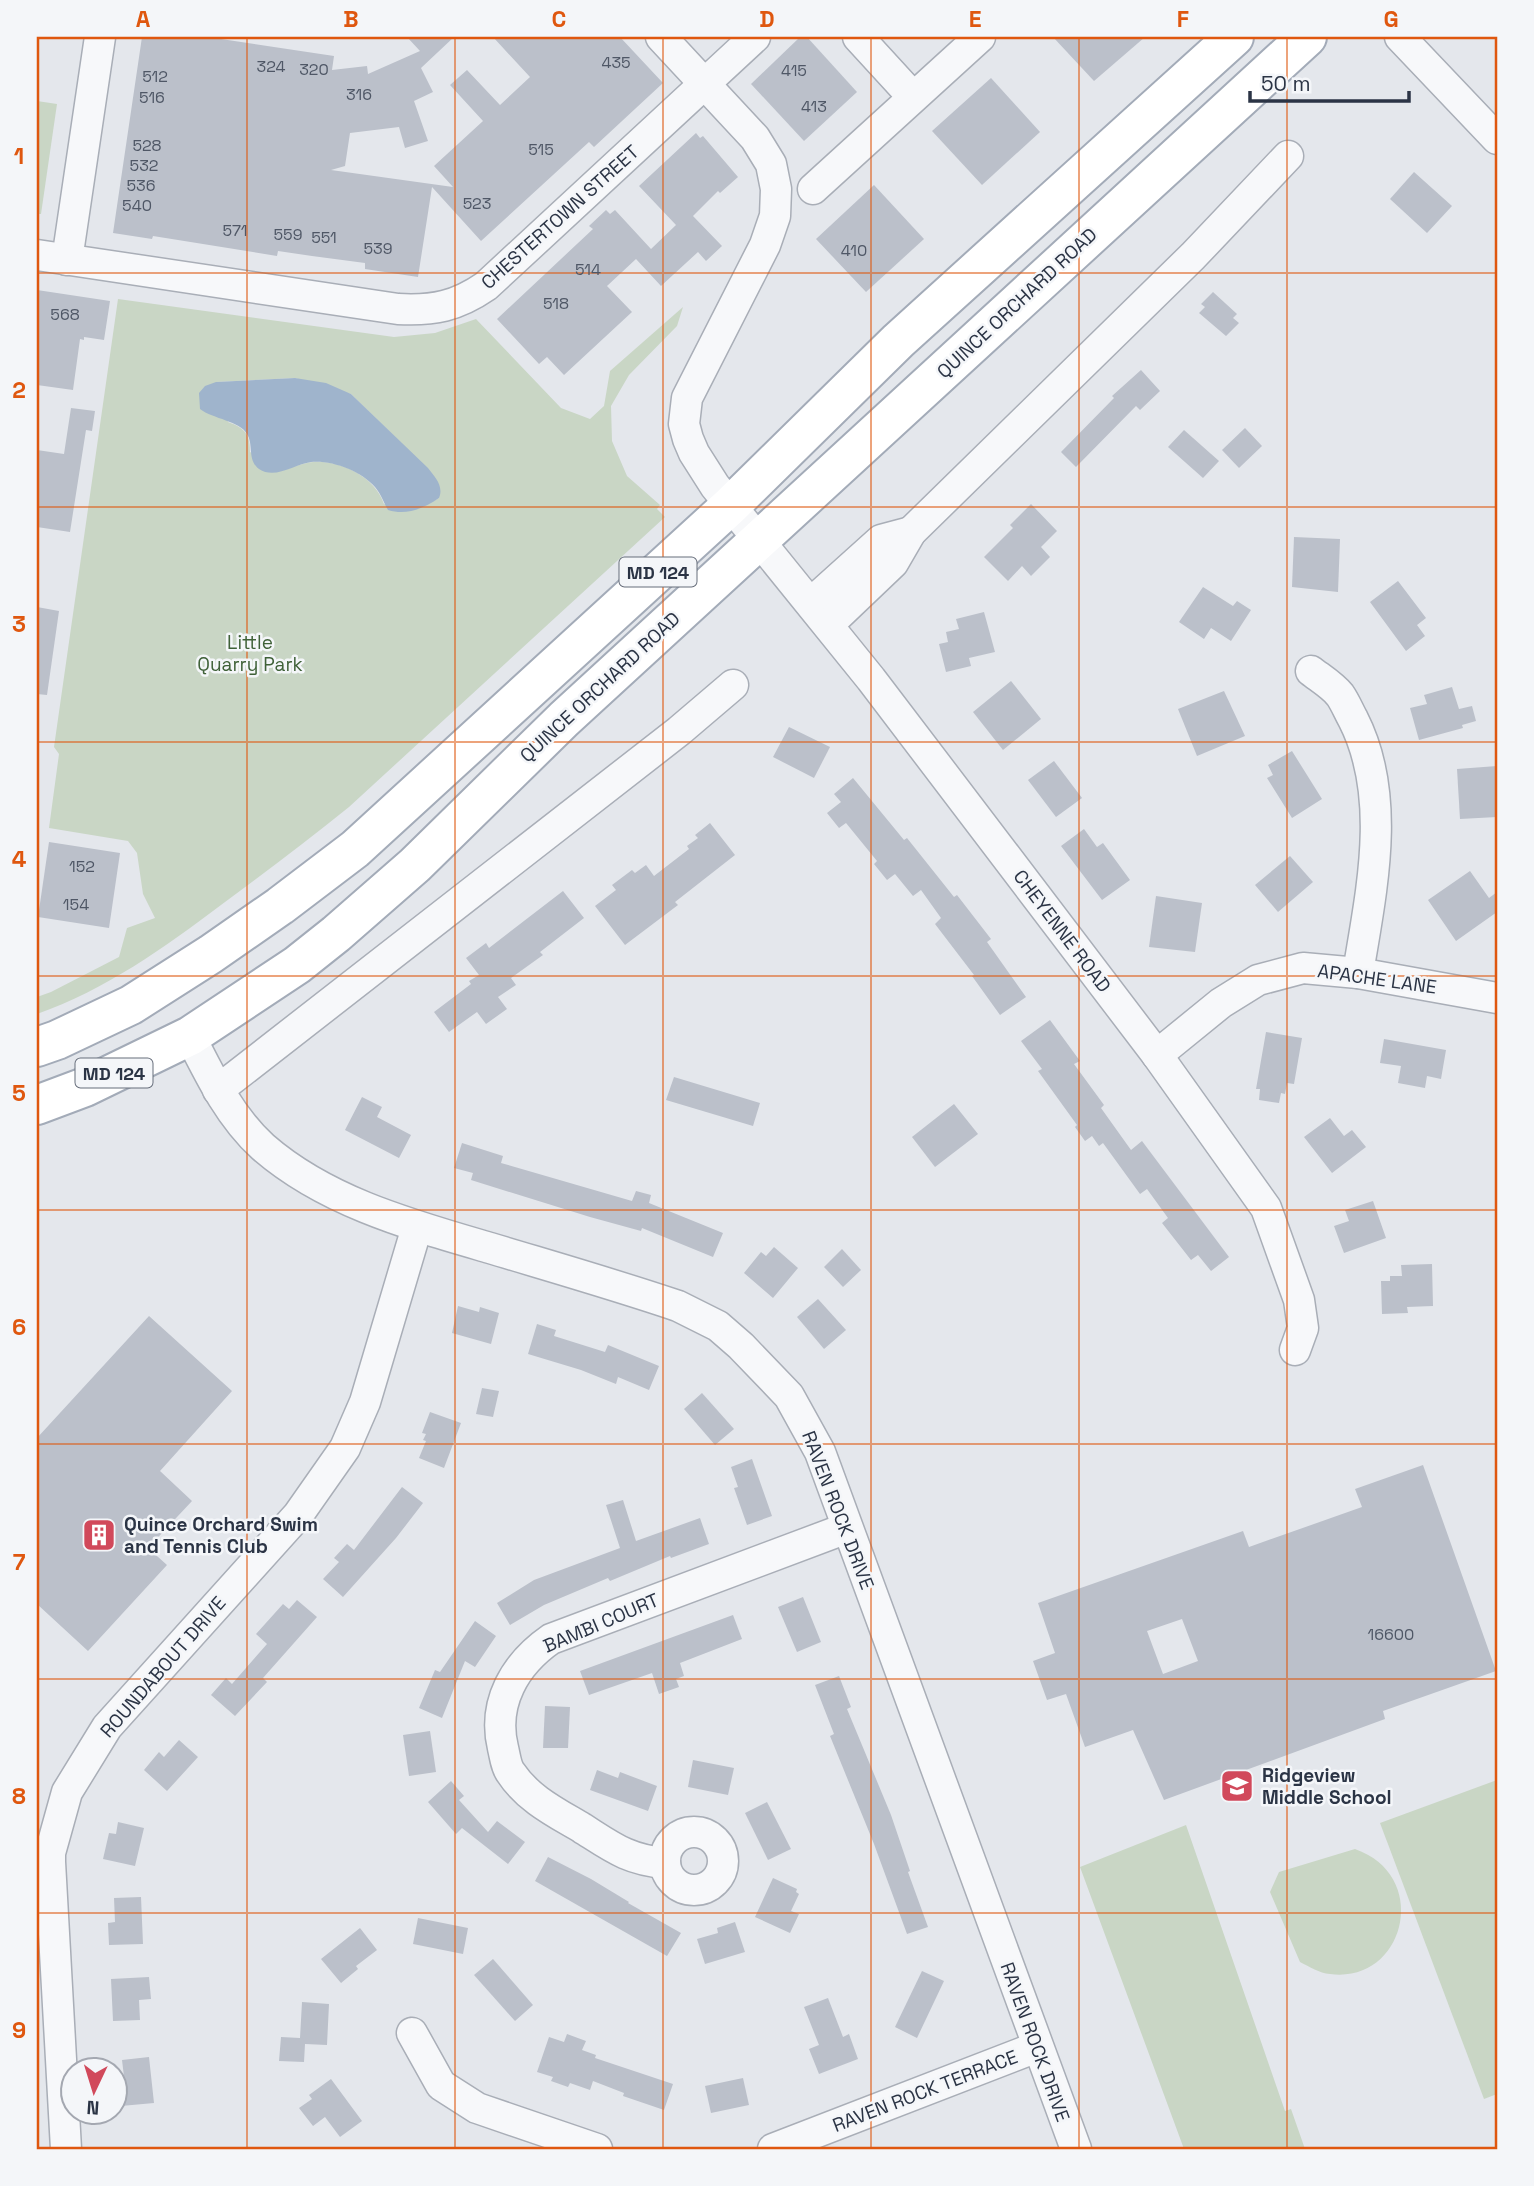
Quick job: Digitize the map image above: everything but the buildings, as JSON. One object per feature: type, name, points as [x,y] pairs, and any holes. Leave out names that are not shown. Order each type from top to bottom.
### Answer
[{"type":"main road","name":"MD 124","points":[[37,1046],[57,1040],[131,1005],[280,906],[355,849],[730,506],[898,341],[1234,37]]},
{"type":"main road","name":"QUINCE ORCHARD ROAD","points":[[37,1105],[85,1087],[190,1037],[298,965],[346,926],[415,865],[564,719],[1307,37]]},
{"type":"street","points":[[67,260],[100,37]]},
{"type":"street","name":"CHEYENNE ROAD","points":[[661,37],[755,138],[771,164],[776,189],[771,230],[687,398],[684,424],[694,453],[730,506],[820,614],[1157,1055],[1266,1208],[1299,1300],[1303,1328],[1296,1350]]},
{"type":"street","name":"CHESTERTOWN STREET","points":[[37,255],[398,309],[445,307],[467,299],[486,286],[755,37]]},
{"type":"street","points":[[858,37],[913,97]]},
{"type":"street","points":[[813,189],[980,37]]},
{"type":"street","points":[[1400,37],[1497,139]]},
{"type":"street","points":[[820,614],[880,540],[911,532],[1193,256],[1288,156]]},
{"type":"street","points":[[1311,671],[1340,695],[1363,739],[1374,796],[1376,841],[1372,890],[1358,973]]},
{"type":"street","points":[[218,1090],[668,739],[733,685]]},
{"type":"street","name":"APACHE LANE","points":[[1157,1055],[1221,1003],[1258,980],[1303,968],[1358,973],[1497,998]]},
{"type":"street","name":"RAVEN ROCK DRIVE","points":[[190,1037],[223,1099],[262,1146],[305,1178],[340,1196],[417,1227],[678,1306],[718,1326],[789,1396],[815,1440],[1076,2149]]},
{"type":"street","name":"ROUNDABOUT DRIVE","points":[[66,2149],[50,1862],[52,1844],[67,1792],[107,1727],[298,1515],[345,1448],[365,1402],[417,1227]]},
{"type":"street","name":"BAMBI COURT","points":[[664,1863],[629,1857],[535,1800],[509,1772],[500,1727],[500,1708],[508,1684],[534,1651],[551,1639],[847,1528]]},
{"type":"street","points":[[412,2033],[440,2085],[477,2108],[597,2149]]},
{"type":"street","name":"RAVEN ROCK TERRACE","points":[[773,2149],[1037,2047]]},
{"type":"green space","points":[[37,101],[57,104],[41,214],[37,214]]},
{"type":"green space","name":"Little Quarry Park","points":[[118,299],[394,337],[435,333],[476,319],[561,408],[590,419],[604,406],[610,371],[683,307],[677,326],[629,375],[611,406],[612,441],[627,476],[660,505],[657,509],[665,517],[333,820],[156,952],[86,993],[37,1014],[37,997],[119,957],[127,928],[155,918],[143,894],[137,853],[128,841],[49,828],[59,754],[54,747]],"holes":[[[295,378],[351,394],[395,437],[439,498],[420,508],[384,504],[380,494],[365,478],[345,467],[324,462],[301,464],[281,471],[250,452],[245,432],[228,422],[216,382]]]},
{"type":"green space","points":[[1497,1780],[1497,2094],[1484,2099],[1380,1823]]},
{"type":"green space","points":[[1186,1825],[1285,2111],[1291,2109],[1305,2149],[1184,2149],[1080,1867]]},
{"type":"green space","points":[[1355,1849],[1379,1863],[1394,1881],[1401,1903],[1400,1925],[1391,1946],[1376,1962],[1356,1973],[1330,1974],[1300,1962],[1270,1892],[1279,1872]]},
{"type":"water","points":[[295,378],[326,383],[351,394],[428,468],[440,486],[439,498],[415,510],[395,512],[388,510],[369,481],[337,465],[311,462],[278,472],[265,472],[253,461],[249,438],[244,430],[200,409],[199,393],[205,386],[216,382]]},
{"type":"place","name":"Quince Orchard Swim and Tennis Club","points":[[99,1535]]},
{"type":"place","name":"Ridgeview Middle School","points":[[1237,1786]]}]
